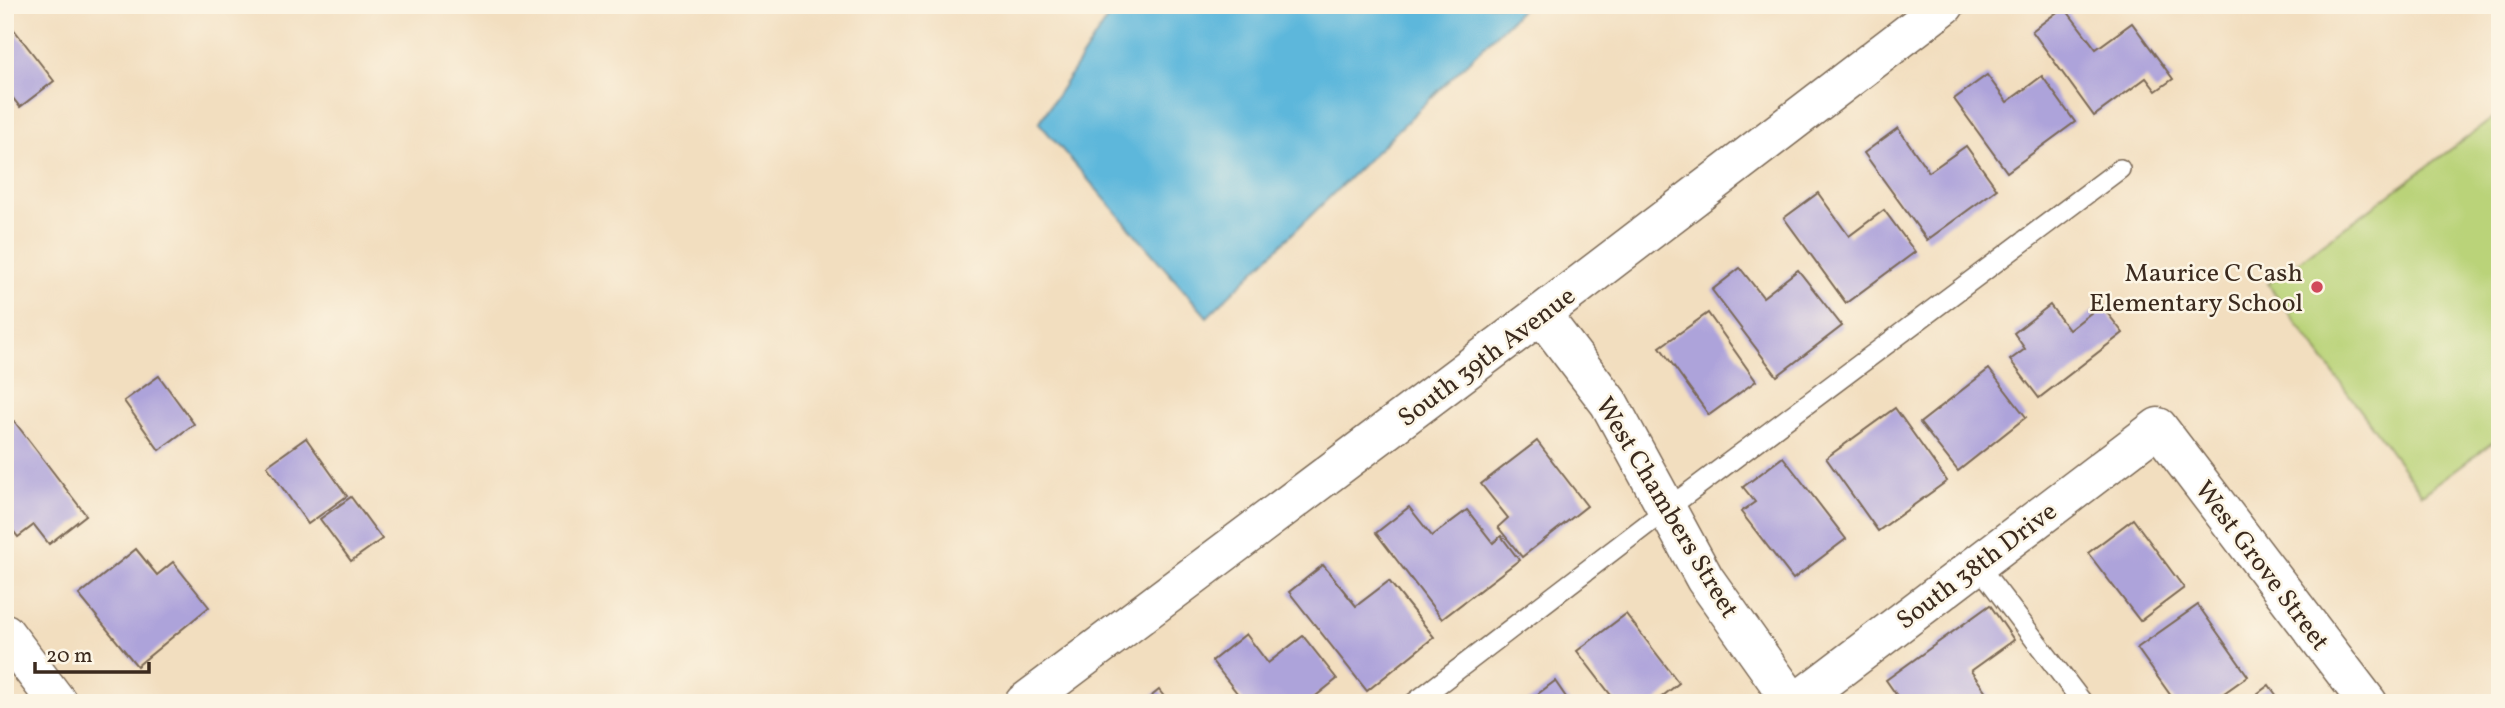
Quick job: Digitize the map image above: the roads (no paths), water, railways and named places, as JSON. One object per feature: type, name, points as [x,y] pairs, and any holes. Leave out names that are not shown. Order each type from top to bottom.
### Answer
[{"type":"street","name":"South 39th Avenue","points":[[1024,703],[1541,314],[1945,5]]},
{"type":"street","name":"West Chambers Street","points":[[1541,314],[1609,403],[1705,579],[1794,703]]},
{"type":"street","name":"South 38th Drive","points":[[1794,703],[2158,427]]},
{"type":"street","name":"West Grove Street","points":[[2158,427],[2368,703]]},
{"type":"street","points":[[5,633],[58,703]]},
{"type":"lane","points":[[1415,703],[1667,509],[2120,169]]},
{"type":"lane","points":[[1977,564],[2083,703]]},
{"type":"water","points":[[1116,5],[1526,5],[1207,317],[1039,123]]},
{"type":"place","name":"Maurice C Cash Elementary School","points":[[2317,287]]}]
